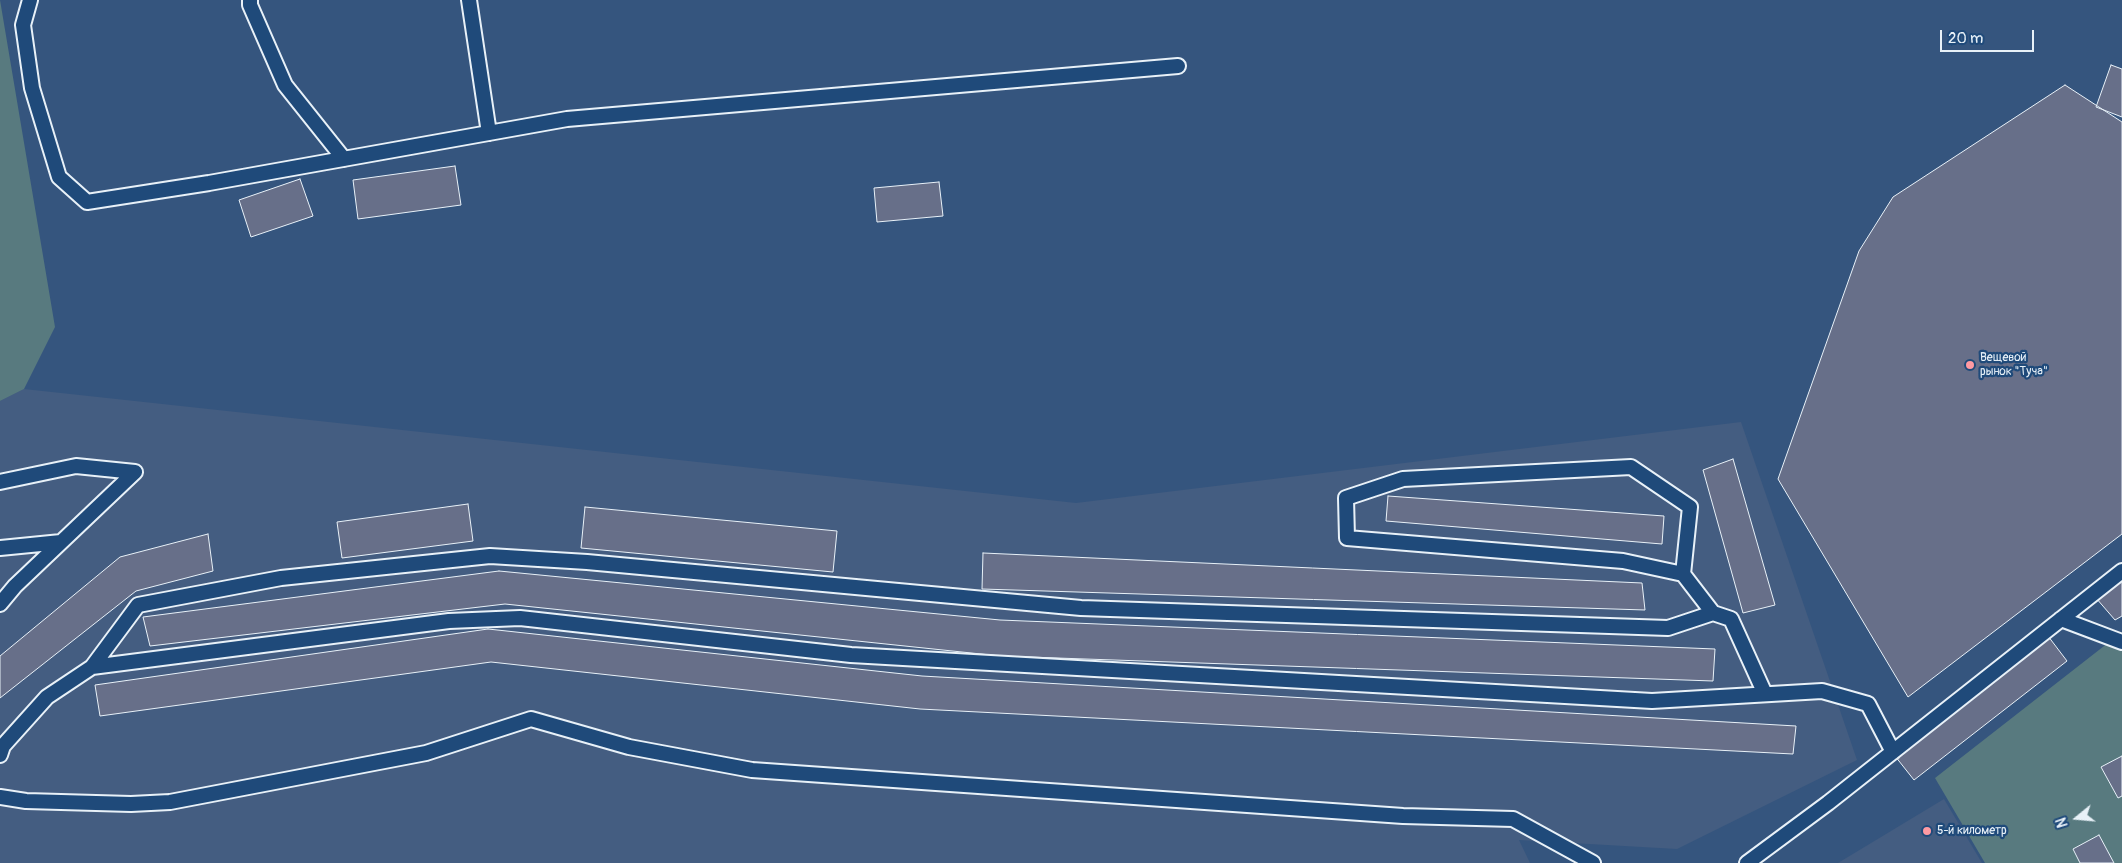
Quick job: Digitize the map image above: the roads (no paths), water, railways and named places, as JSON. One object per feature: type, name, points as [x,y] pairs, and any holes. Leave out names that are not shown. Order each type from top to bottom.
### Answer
[{"type":"lane","points":[[30,0],[23,24],[32,88],[59,177],[87,202],[567,119],[1178,66]]},
{"type":"lane","points":[[250,0],[250,5],[286,85],[344,159]]},
{"type":"lane","points":[[469,0],[489,133]]},
{"type":"lane","points":[[0,482],[76,466],[135,472],[61,542],[0,604]]},
{"type":"lane","points":[[1683,574],[1690,507],[1631,467],[1403,479],[1346,498],[1347,538],[1623,560],[1683,574],[1713,613],[1732,619],[1765,694]]},
{"type":"lane","points":[[0,548],[61,542]]},
{"type":"lane","points":[[0,755],[3,746],[47,697],[92,667],[138,605],[281,578],[490,556],[587,562],[1081,608],[1668,628],[1713,613]]},
{"type":"lane","points":[[1747,863],[1893,752],[2122,571]]},
{"type":"lane","points":[[92,667],[449,621],[520,618],[851,655],[1652,701],[1822,691],[1868,704],[1893,752]]},
{"type":"lane","points":[[2061,619],[2122,642]]},
{"type":"lane","points":[[0,797],[26,801],[131,804],[170,802],[426,754],[531,719],[629,747],[752,770],[1403,816],[1513,818],[1593,863]]},
{"type":"place","name":"Вещевой рынок \"Туча\"","points":[[1970,365]]},
{"type":"place","name":"5-й километр","points":[[1927,831]]}]
